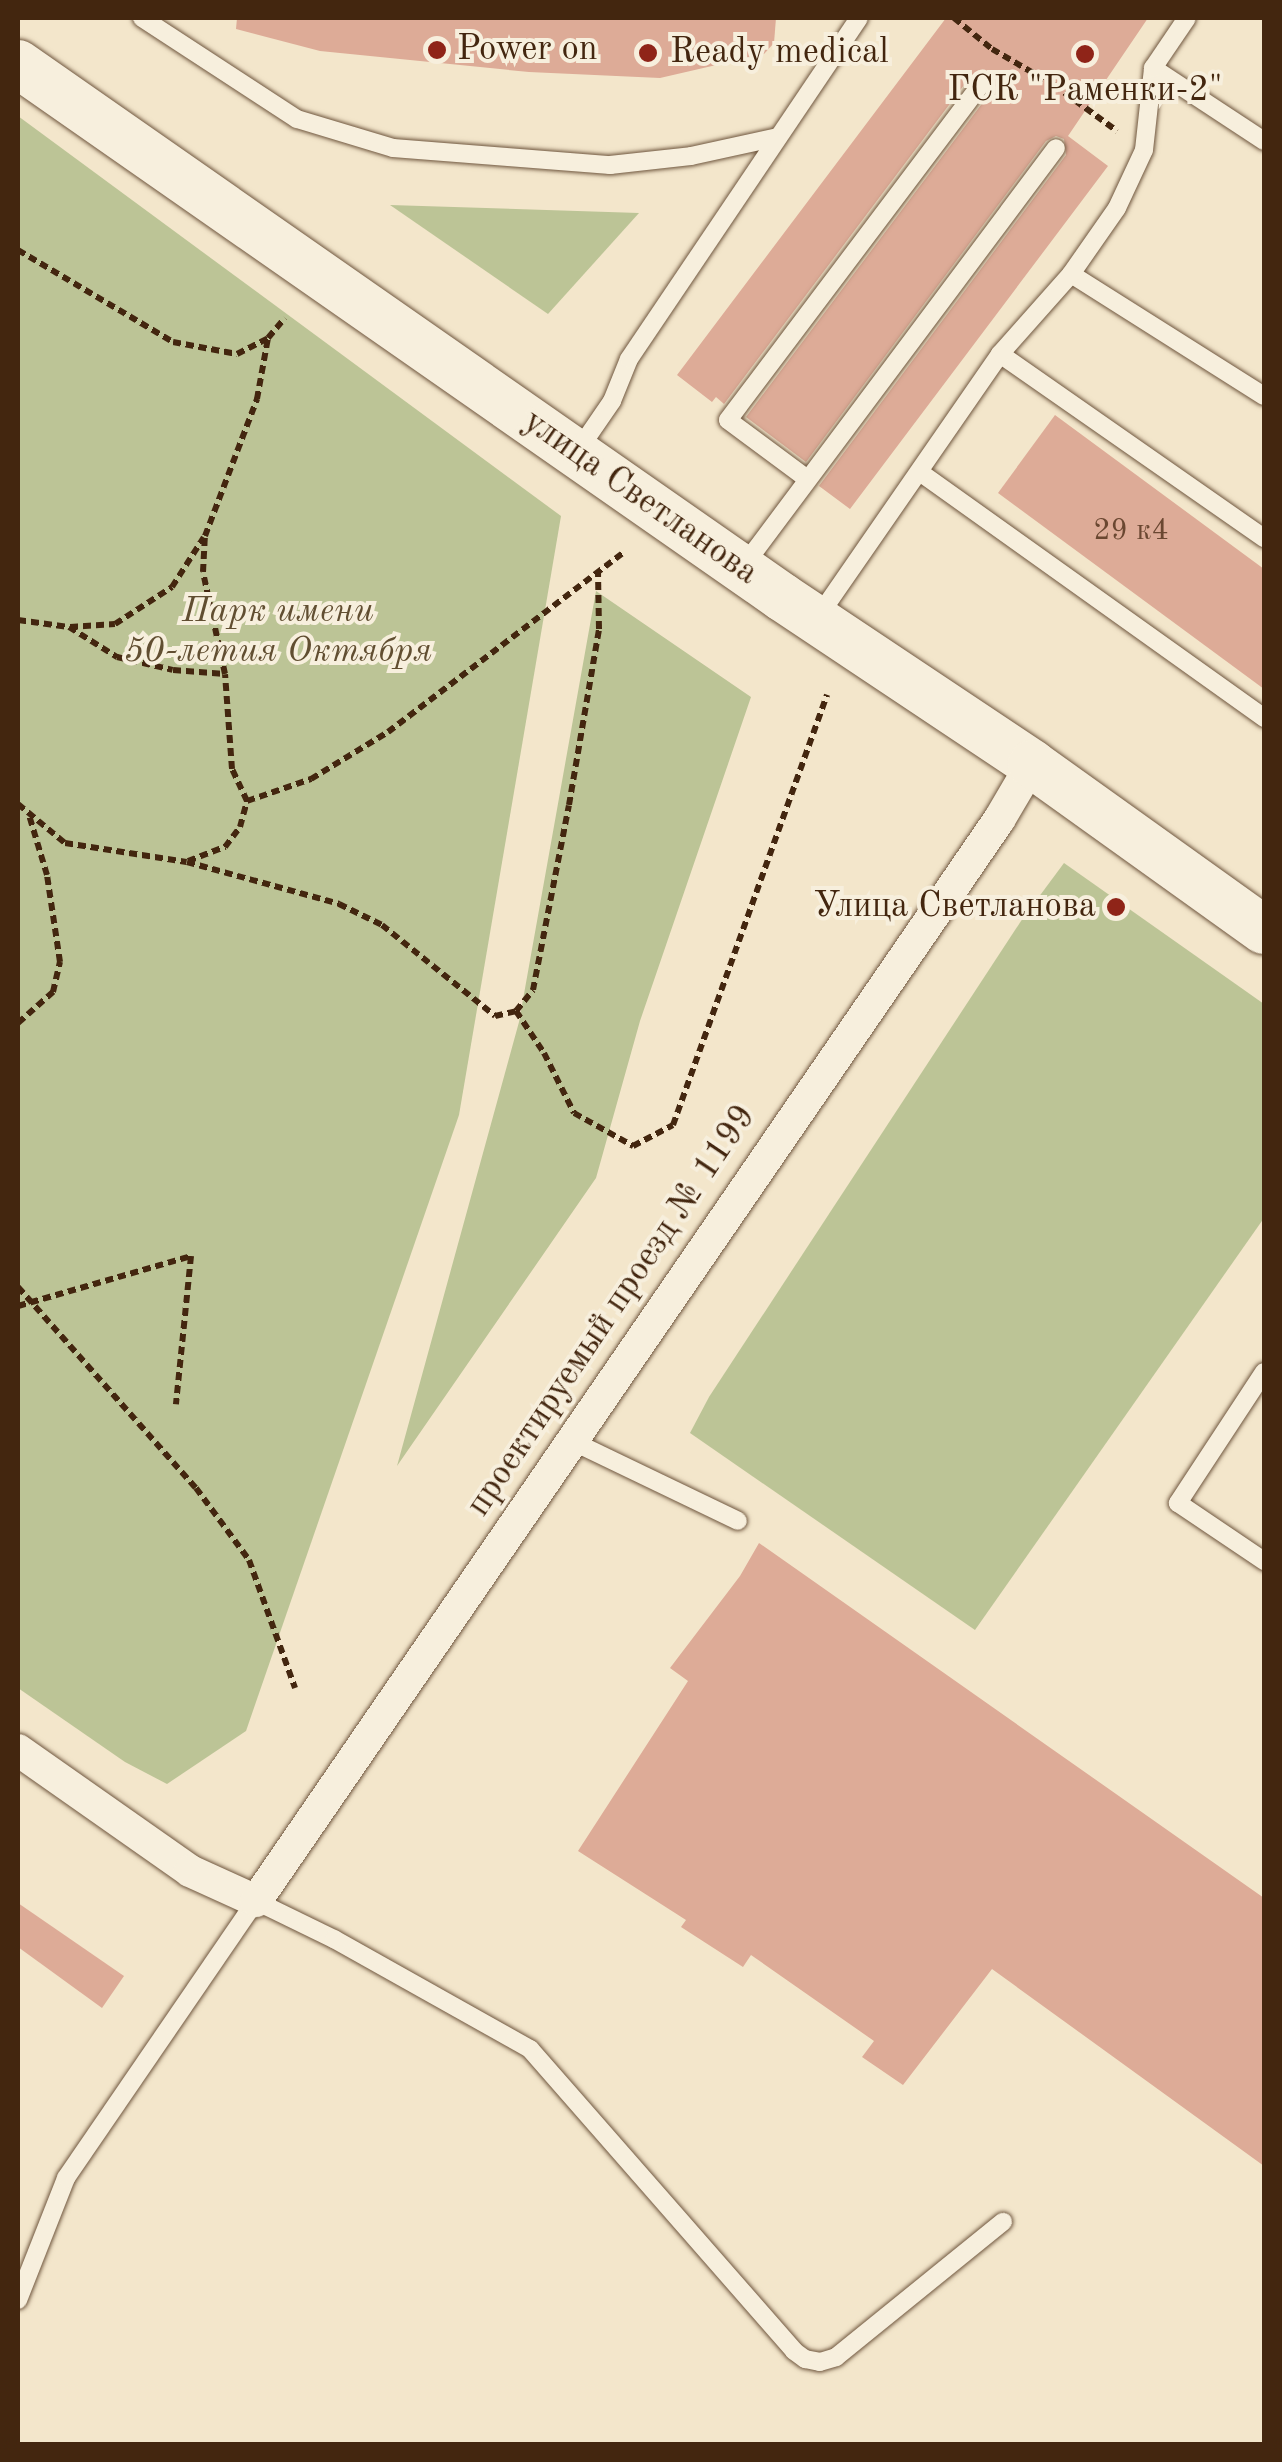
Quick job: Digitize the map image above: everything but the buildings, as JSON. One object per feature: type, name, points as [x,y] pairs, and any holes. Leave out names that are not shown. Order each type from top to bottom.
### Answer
[{"type":"street","name":"улица Светланова","points":[[18,64],[816,620],[1032,764],[1264,930]]},
{"type":"street","name":"проектируемый проезд № 1199","points":[[256,1901],[1032,764]]},
{"type":"street","points":[[18,1750],[190,1871],[256,1901]]},
{"type":"lane","points":[[142,18],[298,119],[393,148],[610,165],[691,156],[778,137]]},
{"type":"lane","points":[[576,454],[612,401],[629,359],[859,18]]},
{"type":"lane","points":[[816,620],[1000,354],[1071,274],[1116,208],[1144,150],[1153,68],[1187,18]]},
{"type":"lane","points":[[1153,68],[1264,141]]},
{"type":"lane","points":[[806,478],[728,420],[980,85]]},
{"type":"lane","points":[[742,568],[1056,148]]},
{"type":"lane","points":[[1071,274],[1261,387]]},
{"type":"lane","points":[[1000,354],[1264,538]]},
{"type":"lane","points":[[921,473],[1264,718]]},
{"type":"lane","points":[[1264,1372],[1178,1503],[1264,1561]]},
{"type":"lane","points":[[572,1441],[738,1521]]},
{"type":"lane","points":[[18,2300],[66,2178],[256,1901],[334,1939],[530,2049],[805,2359],[820,2362],[836,2357],[1003,2222]]},
{"type":"path","points":[[954,18],[992,49],[1054,85],[1144,150]]},
{"type":"path","points":[[18,250],[173,342],[237,354],[268,338],[285,318]]},
{"type":"path","points":[[18,620],[69,627],[114,624],[172,587],[204,536],[257,399],[268,338]]},
{"type":"path","points":[[187,862],[225,847],[240,827],[247,801],[232,769],[225,674],[203,572],[204,536]]},
{"type":"path","points":[[247,801],[311,779],[388,732],[623,553]]},
{"type":"path","points":[[18,804],[65,843],[187,862],[338,904],[382,926],[495,1016],[516,1011],[533,990],[569,805],[598,629],[598,572]]},
{"type":"path","points":[[69,627],[116,657],[172,670],[225,674]]},
{"type":"path","points":[[516,1011],[544,1054],[574,1113],[633,1146],[673,1126],[827,696]]},
{"type":"path","points":[[18,1023],[53,992],[60,962],[47,875],[29,814]]},
{"type":"path","points":[[18,1306],[191,1256],[176,1404]]},
{"type":"path","points":[[18,1287],[196,1488],[249,1560],[294,1688]]},
{"type":"green space","name":"Парк имени 50-летия Октября","points":[[18,116],[561,516],[459,1115],[246,1731],[167,1784],[125,1762],[18,1688]]},
{"type":"green space","points":[[390,205],[639,213],[548,314]]},
{"type":"green space","points":[[596,591],[751,697],[640,1021],[596,1178],[397,1466],[519,1022]]},
{"type":"green space","points":[[1064,863],[1264,1004],[1264,1218],[975,1630],[690,1433],[709,1397],[1021,921]]},
{"type":"place","name":"Power on","points":[[437,50]]},
{"type":"place","name":"Ready medical","points":[[648,53]]},
{"type":"place","name":"ГСК \"Раменки-2\"","points":[[1085,54]]},
{"type":"place","name":"Улица Светланова","points":[[1116,907]]}]
